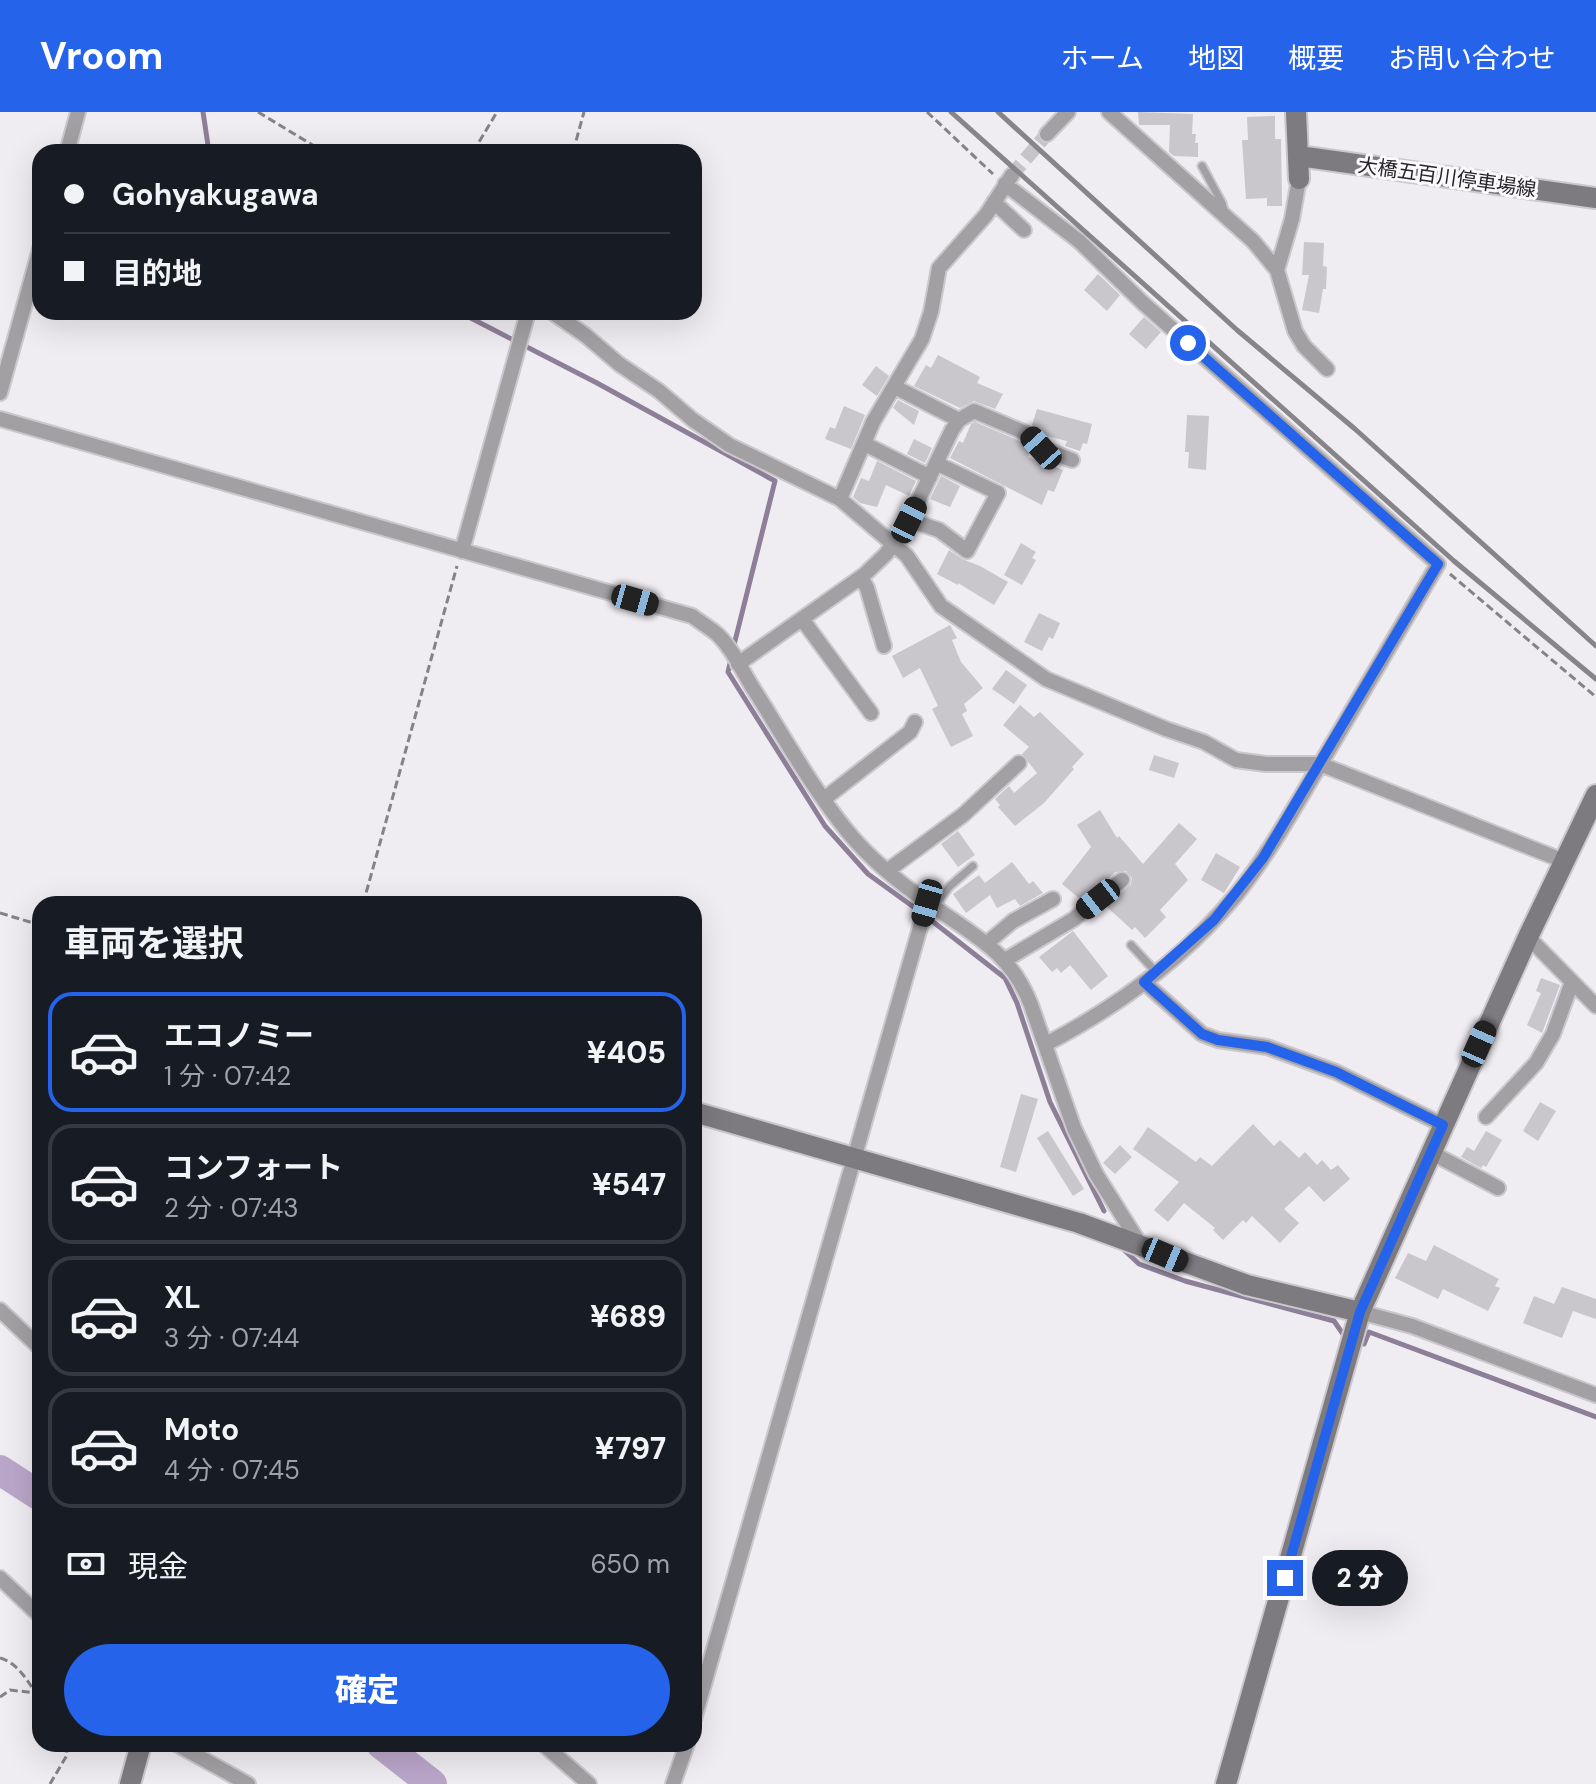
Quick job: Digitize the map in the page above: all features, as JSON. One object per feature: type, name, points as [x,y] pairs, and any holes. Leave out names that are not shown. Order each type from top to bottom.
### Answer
[{"type":"street","points":[[69,144],[78,112]]},
{"type":"street","points":[[1047,134],[1068,112]]},
{"type":"street","points":[[1109,112],[1261,249],[1277,270],[1295,331],[1304,346],[1327,369]]},
{"type":"street","points":[[1277,270],[1292,219],[1299,179],[1296,112]]},
{"type":"street","name":"大橋五百川停車場線","points":[[1299,156],[1596,198]]},
{"type":"street","points":[[840,499],[873,422],[927,328],[939,268],[994,202],[1008,180],[1438,564],[1263,858],[1236,895],[1198,935],[1119,1003],[1046,1044]]},
{"type":"street","points":[[994,202],[1024,230]]},
{"type":"street","points":[[0,393],[32,278]]},
{"type":"street","points":[[462,551],[526,320]]},
{"type":"street","points":[[563,320],[729,445],[840,499],[907,556],[941,606],[1046,679],[1204,742],[1236,760],[1266,764],[1320,764],[1564,861]]},
{"type":"street","points":[[895,387],[959,420]]},
{"type":"street","points":[[737,662],[861,577],[894,545],[959,420],[974,411],[1028,434],[1041,448],[1072,460]]},
{"type":"street","points":[[0,419],[692,616],[719,636],[849,833],[887,871],[930,905],[987,943],[1024,985],[1074,1128],[1096,1174],[1140,1244]]},
{"type":"street","points":[[865,444],[930,477]]},
{"type":"street","points":[[909,520],[939,530],[967,551],[998,493],[938,464]]},
{"type":"street","points":[[861,577],[884,646]]},
{"type":"street","points":[[802,619],[871,713]]},
{"type":"street","points":[[824,799],[910,732],[915,722]]},
{"type":"street","points":[[887,871],[963,815],[1019,763]]},
{"type":"street","points":[[1226,1784],[1360,1312],[1528,937],[1596,795]]},
{"type":"street","points":[[1005,960],[1074,919],[1122,880]]},
{"type":"street","points":[[987,943],[1013,921],[1053,899]]},
{"type":"street","points":[[702,1691],[930,905]]},
{"type":"street","points":[[1528,937],[1596,1006]]},
{"type":"street","points":[[1144,982],[1202,1034],[1218,1040],[1267,1047],[1336,1072],[1443,1125]]},
{"type":"street","points":[[1486,1117],[1536,1063],[1553,1034],[1572,982]]},
{"type":"street","points":[[702,1114],[1079,1223],[1247,1285],[1412,1326],[1596,1395]]},
{"type":"street","points":[[1430,1152],[1498,1188]]},
{"type":"street","points":[[0,1310],[32,1340]]},
{"type":"street","points":[[0,1578],[32,1608]]},
{"type":"street","points":[[130,1784],[139,1752]]},
{"type":"street","points":[[190,1752],[248,1784]]},
{"type":"street","points":[[552,1752],[589,1784]]},
{"type":"street","points":[[673,1784],[684,1752]]},
{"type":"lane","points":[[1202,166],[1226,217]]},
{"type":"lane","points":[[930,905],[973,866]]},
{"type":"lane","points":[[1131,945],[1156,972]]},
{"type":"path","points":[[258,112],[311,144]]},
{"type":"path","points":[[478,144],[497,112]]},
{"type":"path","points":[[575,144],[584,112]]},
{"type":"path","points":[[927,112],[1008,180]]},
{"type":"path","points":[[365,896],[462,551]]},
{"type":"path","points":[[1438,564],[1596,697]]},
{"type":"path","points":[[0,913],[32,923]]},
{"type":"path","points":[[0,1658],[20,1671],[32,1688]]},
{"type":"path","points":[[0,1697],[10,1690],[32,1693]]},
{"type":"path","points":[[50,1784],[67,1752]]},
{"type":"building","points":[[1138,112],[1193,114],[1192,134],[1196,134],[1198,157],[1174,156],[1169,152],[1170,125],[1139,125]]},
{"type":"building","points":[[1275,116],[1275,139],[1281,139],[1282,206],[1267,206],[1267,198],[1246,199],[1242,140],[1248,140],[1247,117]]},
{"type":"building","points":[[1304,242],[1324,243],[1326,289],[1323,289],[1319,313],[1302,310],[1309,275],[1302,275]]},
{"type":"building","points":[[1098,274],[1120,295],[1107,311],[1084,290]]},
{"type":"building","points":[[1144,317],[1161,332],[1146,349],[1129,334]]},
{"type":"building","points":[[938,355],[980,377],[977,383],[1003,394],[995,409],[974,401],[960,408],[914,386],[926,365],[931,368]]},
{"type":"building","points":[[876,366],[889,376],[877,396],[862,385]]},
{"type":"building","points":[[898,400],[919,411],[914,425],[893,408]]},
{"type":"building","points":[[844,406],[865,415],[851,449],[825,439],[830,427],[835,429]]},
{"type":"building","points":[[1037,409],[1092,424],[1087,444],[1083,443],[1080,451],[1065,446],[1067,441],[1043,435],[1032,425]]},
{"type":"building","points":[[1187,415],[1209,416],[1206,470],[1188,468],[1189,452],[1185,452]]},
{"type":"building","points":[[975,422],[1022,442],[1030,451],[1028,457],[1063,470],[1054,492],[1048,490],[1042,505],[950,458]]},
{"type":"building","points":[[914,439],[932,448],[925,463],[907,454]]},
{"type":"building","points":[[877,461],[916,481],[909,496],[886,485],[877,507],[860,503],[853,497],[861,478],[869,481]]},
{"type":"building","points":[[941,476],[960,486],[950,507],[930,499]]},
{"type":"building","points":[[1021,543],[1036,552],[1032,558],[1036,560],[1022,585],[1004,575]]},
{"type":"building","points":[[949,550],[1008,582],[994,605],[937,574]]},
{"type":"building","points":[[1039,613],[1060,623],[1053,639],[1049,637],[1042,651],[1024,642]]},
{"type":"building","points":[[950,625],[957,638],[952,640],[961,662],[983,688],[964,704],[967,711],[962,714],[973,736],[951,747],[932,709],[938,706],[920,668],[903,678],[892,656]]},
{"type":"building","points":[[1006,670],[1027,685],[1014,704],[992,689]]},
{"type":"building","points":[[1020,705],[1034,717],[1040,712],[1084,754],[1044,803],[1015,826],[995,799],[1009,786],[1014,793],[1037,773],[1022,754],[1029,747],[1003,725]]},
{"type":"building","points":[[1154,755],[1179,763],[1174,778],[1149,770]]},
{"type":"building","points":[[1100,810],[1117,838],[1119,836],[1143,864],[1179,823],[1197,839],[1175,864],[1188,880],[1160,910],[1166,917],[1145,938],[1106,906],[1131,884],[1132,878],[1126,871],[1116,872],[1081,900],[1062,884],[1091,847],[1077,825]]},
{"type":"building","points":[[958,831],[975,855],[958,867],[941,844]]},
{"type":"building","points":[[1216,853],[1240,867],[1224,893],[1201,880]]},
{"type":"building","points":[[1012,862],[1029,884],[1033,881],[1043,893],[1020,906],[1015,899],[997,908],[990,895],[966,913],[953,894],[979,875],[985,883]]},
{"type":"building","points":[[1073,931],[1108,976],[1091,990],[1070,965],[1061,973],[1057,968],[1052,972],[1039,957]]},
{"type":"building","points":[[1541,978],[1560,985],[1542,1033],[1527,1025],[1541,993],[1536,991]]},
{"type":"building","points":[[1021,1094],[1038,1099],[1016,1172],[1000,1167]]},
{"type":"building","points":[[1540,1102],[1556,1111],[1538,1141],[1523,1131]]},
{"type":"building","points":[[1253,1124],[1274,1146],[1280,1140],[1299,1158],[1305,1152],[1317,1165],[1322,1160],[1331,1170],[1338,1165],[1350,1179],[1324,1202],[1309,1186],[1284,1209],[1299,1223],[1280,1243],[1252,1216],[1246,1223],[1243,1220],[1223,1240],[1213,1230],[1215,1228],[1184,1203],[1168,1222],[1154,1210],[1179,1182],[1133,1149],[1148,1127],[1196,1162],[1200,1157],[1212,1166]]},
{"type":"building","points":[[1048,1131],[1084,1189],[1073,1196],[1037,1138]]},
{"type":"building","points":[[1486,1131],[1502,1140],[1486,1167],[1483,1165],[1481,1168],[1461,1157],[1467,1147],[1474,1151]]},
{"type":"building","points":[[1120,1145],[1132,1157],[1115,1174],[1103,1163]]},
{"type":"building","points":[[1434,1245],[1499,1279],[1495,1286],[1500,1288],[1488,1311],[1443,1289],[1438,1299],[1395,1278],[1408,1253],[1426,1261]]},
{"type":"building","points":[[1562,1287],[1596,1299],[1596,1319],[1573,1311],[1562,1338],[1523,1323],[1534,1296],[1554,1304]]},
{"type":"waterway","points":[[203,112],[208,144]]},
{"type":"waterway","points":[[475,320],[775,481],[733,649]]},
{"type":"waterway","points":[[731,659],[728,672],[825,826],[868,874],[915,908]]},
{"type":"waterway","points":[[932,921],[1005,978],[1017,1003],[1050,1102],[1104,1211]]},
{"type":"waterway","points":[[1121,1247],[1139,1264],[1185,1281],[1334,1321],[1345,1337]]},
{"type":"waterway","points":[[1364,1344],[1369,1332],[1596,1417]]},
{"type":"waterway","points":[[0,1470],[32,1491]]},
{"type":"waterway","points":[[391,1752],[432,1784]]},
{"type":"tunnel","points":[[1012,175],[1047,134]]},
{"type":"railway","points":[[951,112],[1454,561],[1596,679]]},
{"type":"railway","points":[[998,112],[1237,330],[1355,429],[1596,646]]},
{"type":"route","points":[[1188,343],[1438,564],[1263,858],[1214,920],[1144,982],[1202,1034],[1218,1040],[1267,1047],[1336,1072],[1443,1125],[1360,1312],[1285,1578]]}]
